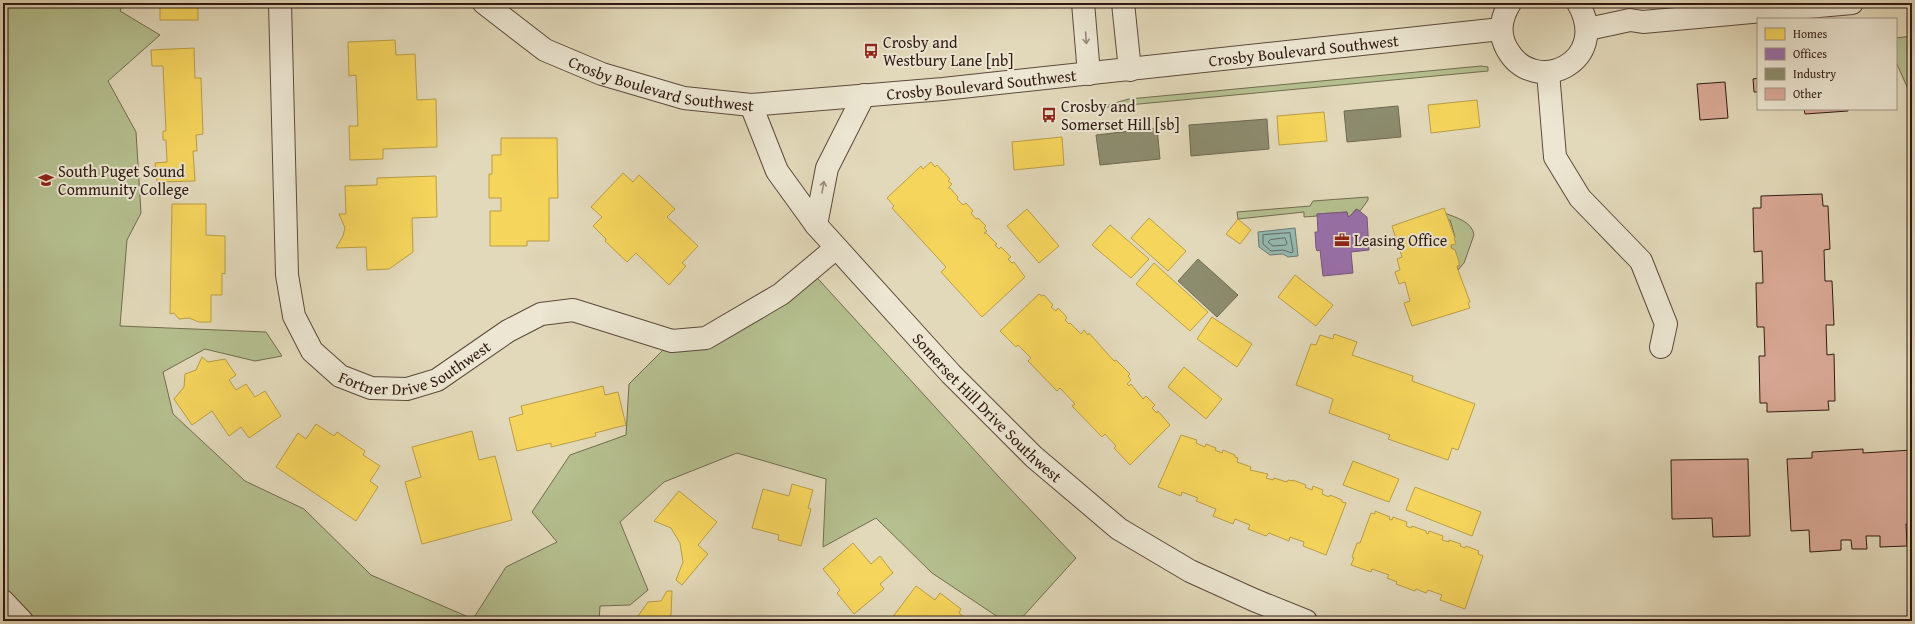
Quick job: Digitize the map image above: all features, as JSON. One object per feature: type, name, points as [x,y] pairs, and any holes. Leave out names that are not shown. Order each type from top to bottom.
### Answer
[{"type":"street","name":"Fortner Drive Southwest","points":[[280,3],[287,275],[294,316],[312,351],[340,376],[371,388],[407,389],[437,380],[508,331],[541,314],[573,310],[672,341],[706,338],[781,294],[836,248]]},
{"type":"street","name":"Crosby Boulevard Southwest","points":[[484,3],[546,50],[602,74],[684,98],[751,104],[1130,70],[1501,29]]},
{"type":"street","points":[[1083,3],[1089,74]]},
{"type":"street","points":[[1124,3],[1130,70]]},
{"type":"street","points":[[1510,3],[1504,14],[1501,29],[1504,44],[1511,57],[1523,66],[1534,71],[1548,72],[1560,69],[1571,62],[1580,53],[1586,41],[1588,28],[1585,14],[1578,3]]},
{"type":"street","points":[[1588,28],[1630,20],[1643,22],[1852,3]]},
{"type":"street","points":[[1548,72],[1555,157],[1580,198],[1641,261],[1666,324],[1661,347]]},
{"type":"street","points":[[816,225],[826,168],[864,95]]},
{"type":"street","name":"Somerset Hill Drive Southwest","points":[[751,104],[777,170],[816,225],[951,374],[1034,457],[1119,529],[1190,571],[1306,621]]},
{"type":"street","points":[[3,601],[22,621]]},
{"type":"green space","points":[[3,3],[123,3],[120,11],[160,35],[108,81],[136,132],[141,213],[127,240],[120,326],[266,332],[282,356],[255,361],[205,349],[163,372],[173,414],[245,481],[304,509],[371,575],[473,619],[506,567],[557,542],[532,512],[570,455],[626,435],[629,384],[672,341],[706,338],[810,270],[999,477],[1076,558],[1019,621],[1004,621],[932,573],[876,518],[823,547],[826,479],[737,453],[664,482],[620,522],[648,590],[630,605],[600,606],[599,621],[3,621]]},
{"type":"green space","points":[[1912,36],[1912,98],[1897,64],[1897,38]]},
{"type":"green space","points":[[1481,66],[1488,67],[1488,71],[1097,108],[1129,99]]},
{"type":"green space","points":[[1368,197],[1368,200],[1360,211],[1356,209],[1348,217],[1347,212],[1317,214],[1317,216],[1304,217],[1304,212],[1238,219],[1237,212],[1310,206],[1313,201]]},
{"type":"green space","points":[[1445,213],[1467,223],[1473,230],[1474,235],[1464,263],[1458,270],[1457,266],[1459,266],[1455,250],[1451,248],[1451,245],[1455,244],[1455,237],[1450,220],[1447,220]]},
{"type":"water","points":[[1295,228],[1298,256],[1288,257],[1283,254],[1270,255],[1259,247],[1258,232]]},
{"type":"building: Homes","points":[[160,3],[198,3],[198,20],[160,20]]},
{"type":"building: Homes","points":[[770,3],[813,3],[813,7],[769,7]]},
{"type":"building: Homes","points":[[835,3],[859,3],[859,7],[835,6]]},
{"type":"building: Homes","points":[[395,40],[396,55],[415,54],[417,100],[436,99],[437,147],[383,149],[383,159],[350,160],[349,126],[358,126],[356,75],[349,76],[348,42]]},
{"type":"building: Homes","points":[[194,48],[195,78],[201,78],[203,134],[196,135],[197,151],[193,151],[195,181],[157,182],[155,163],[167,162],[166,140],[163,140],[163,131],[166,131],[163,66],[152,66],[151,50]]},
{"type":"building: Homes","points":[[1477,100],[1480,127],[1431,133],[1428,105]]},
{"type":"building: Homes","points":[[1324,112],[1327,141],[1279,145],[1277,116]]},
{"type":"building: Homes","points":[[1062,137],[1064,165],[1014,170],[1012,142]]},
{"type":"building: Homes","points":[[501,138],[557,138],[558,198],[549,198],[549,241],[527,241],[527,246],[490,246],[490,211],[501,211],[501,198],[489,198],[489,174],[492,174],[492,155],[501,155]]},
{"type":"building: Homes","points":[[931,162],[935,167],[937,165],[950,179],[948,181],[952,184],[948,188],[950,188],[958,197],[957,199],[963,205],[966,203],[973,211],[971,213],[976,219],[978,218],[986,226],[984,228],[987,231],[984,233],[986,233],[997,244],[995,245],[999,249],[1001,247],[1011,257],[1008,259],[1012,263],[1014,262],[1025,277],[982,317],[941,272],[946,267],[892,208],[894,206],[887,198],[921,166],[923,169]]},
{"type":"building: Homes","points":[[623,173],[633,182],[639,175],[675,209],[667,217],[698,246],[682,263],[686,266],[669,285],[636,253],[627,262],[605,241],[606,239],[593,226],[602,217],[591,207]]},
{"type":"building: Homes","points":[[436,176],[437,217],[412,218],[413,252],[389,269],[367,270],[366,247],[336,248],[343,236],[345,228],[339,214],[346,214],[345,186],[377,185],[377,178]]},
{"type":"building: Homes","points":[[172,204],[206,204],[206,235],[225,236],[225,274],[222,273],[222,295],[211,295],[211,322],[199,322],[189,318],[179,319],[174,313],[170,314]]},
{"type":"building: Homes","points":[[1444,208],[1455,238],[1456,244],[1451,245],[1451,248],[1455,250],[1459,262],[1459,266],[1457,266],[1470,302],[1468,303],[1470,308],[1412,326],[1404,303],[1410,301],[1405,282],[1399,284],[1395,272],[1400,270],[1397,259],[1402,257],[1392,226]]},
{"type":"building: Homes","points":[[1027,209],[1059,246],[1039,263],[1007,226]]},
{"type":"building: Homes","points":[[1149,218],[1186,251],[1168,271],[1131,238]]},
{"type":"building: Homes","points":[[1238,219],[1251,230],[1240,244],[1226,234]]},
{"type":"building: Homes","points":[[1110,225],[1149,259],[1131,278],[1092,245]]},
{"type":"building: Homes","points":[[1154,263],[1208,312],[1190,331],[1136,284]]},
{"type":"building: Homes","points":[[1295,275],[1333,305],[1316,326],[1278,297]]},
{"type":"building: Homes","points":[[1039,294],[1042,296],[1044,295],[1053,305],[1051,307],[1056,311],[1058,308],[1067,318],[1065,320],[1081,334],[1084,330],[1088,335],[1089,333],[1114,361],[1116,360],[1130,374],[1128,376],[1131,380],[1127,384],[1129,386],[1131,384],[1143,399],[1146,396],[1155,405],[1152,408],[1157,413],[1158,411],[1170,425],[1130,465],[1114,448],[1116,446],[1105,434],[1102,437],[1072,406],[1075,404],[1060,388],[1057,391],[1028,361],[1031,358],[1018,345],[1016,347],[1000,331]]},
{"type":"building: Homes","points":[[1212,317],[1252,344],[1237,367],[1197,339]]},
{"type":"building: Homes","points":[[1334,334],[1357,342],[1352,355],[1413,376],[1412,381],[1475,404],[1458,450],[1452,448],[1448,460],[1388,439],[1390,435],[1329,413],[1333,399],[1296,385],[1311,344],[1316,345],[1320,335],[1333,339]]},
{"type":"building: Homes","points":[[202,357],[208,362],[225,359],[236,375],[229,380],[236,390],[246,384],[255,397],[265,391],[281,416],[249,438],[241,427],[229,436],[212,411],[192,425],[174,399],[184,387],[185,374],[196,370]]},
{"type":"building: Homes","points":[[1184,367],[1222,399],[1206,419],[1168,387]]},
{"type":"building: Homes","points":[[603,386],[605,395],[618,392],[626,425],[595,433],[596,436],[551,447],[551,443],[517,451],[509,418],[523,414],[521,406]]},
{"type":"building: Homes","points":[[316,424],[334,436],[337,432],[365,451],[363,455],[380,466],[370,481],[378,487],[356,521],[276,467],[298,433],[306,439]]},
{"type":"building: Homes","points":[[472,431],[479,460],[495,456],[512,520],[422,544],[405,482],[421,477],[412,447]]},
{"type":"building: Homes","points":[[1181,435],[1197,440],[1196,443],[1205,447],[1206,444],[1216,448],[1215,450],[1222,453],[1223,450],[1235,455],[1235,457],[1238,458],[1237,462],[1251,467],[1250,470],[1268,474],[1266,478],[1273,480],[1274,478],[1287,482],[1288,480],[1293,480],[1306,485],[1305,487],[1312,490],[1313,486],[1323,490],[1322,494],[1329,497],[1330,495],[1346,503],[1326,555],[1303,546],[1304,542],[1290,537],[1289,541],[1269,533],[1266,536],[1248,529],[1250,525],[1235,519],[1233,524],[1213,516],[1216,509],[1196,501],[1198,498],[1182,492],[1181,496],[1158,487]]},
{"type":"building: Homes","points":[[1353,461],[1399,479],[1389,502],[1343,485]]},
{"type":"building: Homes","points":[[792,484],[813,490],[808,508],[811,509],[801,546],[778,540],[779,535],[752,528],[763,489],[789,496]]},
{"type":"building: Homes","points":[[1415,487],[1481,512],[1472,536],[1406,510]]},
{"type":"building: Homes","points":[[679,491],[717,522],[698,545],[708,554],[682,585],[676,580],[683,562],[680,543],[671,528],[654,521]]},
{"type":"building: Homes","points":[[1375,511],[1390,517],[1389,519],[1392,520],[1393,517],[1407,522],[1406,526],[1411,528],[1412,526],[1426,531],[1428,534],[1429,531],[1443,536],[1442,540],[1449,542],[1449,540],[1461,544],[1460,546],[1465,548],[1466,546],[1479,551],[1478,554],[1483,556],[1465,609],[1440,600],[1442,595],[1428,590],[1426,593],[1416,589],[1415,591],[1396,584],[1397,582],[1387,578],[1389,575],[1372,569],[1371,572],[1351,565],[1357,543],[1360,543],[1371,513],[1375,514]]},
{"type":"building: Homes","points":[[853,543],[871,564],[880,556],[893,573],[880,584],[884,589],[854,614],[837,593],[840,590],[823,569]]},
{"type":"building: Homes","points":[[916,586],[935,600],[940,593],[961,609],[959,613],[969,621],[896,621],[892,618]]},
{"type":"building: Homes","points":[[667,591],[672,591],[671,615],[665,621],[612,621],[612,618],[626,619],[638,616],[648,602],[661,601]]},
{"type":"building: Offices","name":"Leasing Office","points":[[1357,209],[1367,217],[1369,250],[1351,252],[1353,273],[1323,276],[1320,250],[1317,251],[1316,248],[1315,232],[1318,232],[1317,214],[1347,212],[1348,217]]},
{"type":"building: Industry","points":[[1398,106],[1401,137],[1347,142],[1344,111]]},
{"type":"building: Industry","points":[[1267,119],[1269,149],[1191,156],[1189,125]]},
{"type":"building: Industry","points":[[1157,128],[1160,159],[1100,165],[1096,135]]},
{"type":"building: Industry","points":[[1198,259],[1238,295],[1217,317],[1178,281]]},
{"type":"building: Other","points":[[1757,78],[1757,92],[1754,92],[1753,79]]},
{"type":"building: Other","points":[[1725,82],[1728,118],[1700,120],[1697,84]]},
{"type":"building: Other","points":[[1804,110],[1848,110],[1848,111],[1805,114]]},
{"type":"building: Other","points":[[1822,194],[1823,206],[1828,206],[1830,249],[1824,250],[1825,281],[1832,281],[1834,325],[1826,325],[1827,355],[1834,354],[1835,401],[1828,401],[1829,410],[1767,412],[1767,403],[1760,403],[1759,356],[1765,356],[1764,327],[1757,327],[1756,283],[1763,283],[1762,251],[1754,252],[1753,208],[1761,208],[1761,196]]},
{"type":"building: Other","points":[[1863,449],[1863,453],[1912,450],[1912,524],[1906,524],[1907,546],[1880,547],[1880,536],[1866,536],[1867,549],[1852,549],[1851,540],[1841,540],[1841,550],[1810,552],[1809,530],[1791,531],[1787,459],[1812,458],[1812,452]]},
{"type":"building: Other","points":[[1748,459],[1750,536],[1713,537],[1712,518],[1672,519],[1671,460]]},
{"type":"place","name":"Crosby and Westbury Lane [nb]","points":[[871,51]]},
{"type":"place","name":"Crosby and Somerset Hill [sb]","points":[[1049,115]]},
{"type":"place","name":"South Puget Sound Community College","points":[[46,180]]},
{"type":"place","name":"Leasing Office","points":[[1342,240]]}]
